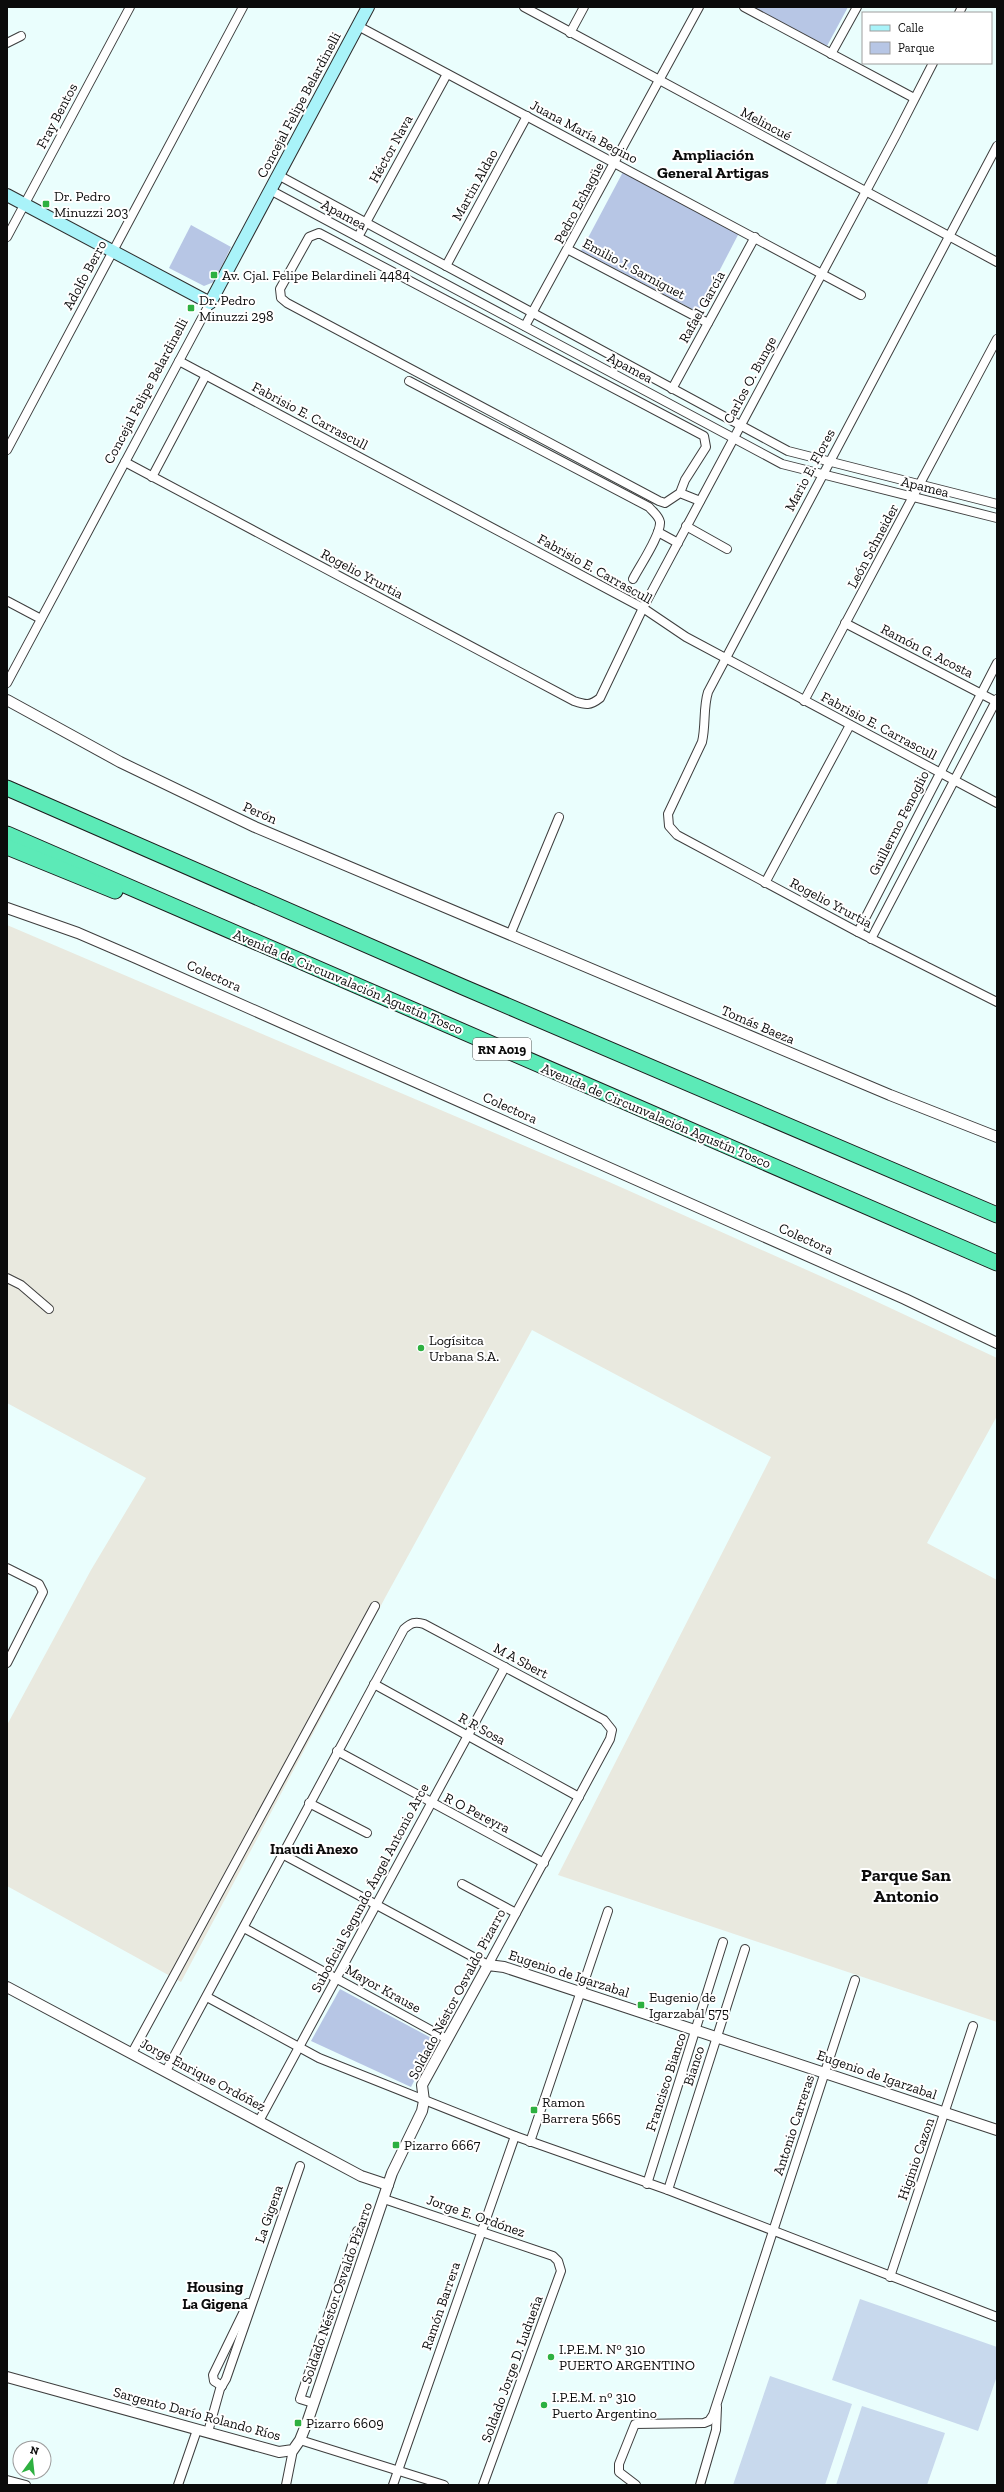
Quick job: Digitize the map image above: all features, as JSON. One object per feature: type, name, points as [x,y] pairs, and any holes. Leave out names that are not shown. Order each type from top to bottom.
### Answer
[{"type":"highway","points":[[7,777],[87,822]]},
{"type":"highway","name":"RN A019","points":[[7,788],[997,1215]]},
{"type":"highway","name":"Avenida de Circunvalación Agustín Tosco","points":[[7,834],[997,1263]]},
{"type":"highway","points":[[7,847],[88,881],[226,929]]},
{"type":"highway","points":[[933,1188],[997,1209]]},
{"type":"highway","points":[[962,1249],[997,1267]]},
{"type":"main road","name":"Concejal Felipe Belardinelli","points":[[210,303],[368,7]]},
{"type":"main road","points":[[7,195],[210,303]]},
{"type":"street","name":"Fray Bentos","points":[[7,237],[130,7]]},
{"type":"street","name":"Adolfo Berro","points":[[7,450],[243,7]]},
{"type":"street","name":"Melincué","points":[[524,7],[997,262]]},
{"type":"street","points":[[570,33],[584,7]]},
{"type":"street","name":"Pedro Echagüe","points":[[525,326],[569,250],[699,7]]},
{"type":"street","points":[[744,7],[914,98]]},
{"type":"street","points":[[831,54],[857,7]]},
{"type":"street","name":"Juana María Begino","points":[[358,26],[861,295]]},
{"type":"street","points":[[7,43],[21,36]]},
{"type":"street","name":"Carlos O. Bunge","points":[[588,706],[600,698],[643,608],[741,426],[931,64]]},
{"type":"street","name":"Héctor Nava","points":[[358,237],[447,74]]},
{"type":"street","name":"Martin Aldao","points":[[446,266],[527,116]]},
{"type":"street","name":"Mario E. Flores","points":[[668,814],[702,742],[705,730],[705,702],[726,659],[997,146]]},
{"type":"street","name":"Apamea","points":[[278,175],[788,451],[997,504]]},
{"type":"street","name":"Apamea","points":[[270,190],[782,464],[997,518]]},
{"type":"street","points":[[319,233],[704,436],[706,447],[685,480],[680,493],[665,503],[659,502],[286,303],[280,298],[280,289],[309,237],[319,233]]},
{"type":"street","name":"Rafael García","points":[[672,388],[755,238]]},
{"type":"street","name":"Emilio J. Sarniguet","points":[[569,250],[708,323]]},
{"type":"street","name":"Concejal Felipe Belardinelli","points":[[7,683],[210,303]]},
{"type":"street","name":"León Schneider","points":[[804,701],[997,339]]},
{"type":"street","name":"Fabrisio E. Carrascull","points":[[179,361],[643,608],[686,637],[997,803]]},
{"type":"street","points":[[152,477],[206,375]]},
{"type":"street","points":[[409,381],[649,507],[658,516],[660,522],[658,532],[633,579]]},
{"type":"street","name":"Rogelio Yrurtia","points":[[125,462],[574,701],[588,706]]},
{"type":"street","points":[[680,493],[700,501]]},
{"type":"street","points":[[686,526],[726,549]]},
{"type":"street","points":[[658,532],[678,543]]},
{"type":"street","points":[[7,601],[41,619]]},
{"type":"street","name":"Ramón G. Acosta","points":[[846,623],[997,701]]},
{"type":"street","name":"Guillermo Fenoglio","points":[[858,932],[997,663]]},
{"type":"street","name":"Perón","points":[[7,700],[120,762],[223,812],[510,935]]},
{"type":"street","name":"Guillermo Fenoglio","points":[[871,939],[997,701]]},
{"type":"street","points":[[765,882],[850,725]]},
{"type":"street","name":"Rogelio Yrurtia","points":[[668,814],[669,826],[677,834],[871,939],[997,1002]]},
{"type":"street","points":[[510,935],[559,817]]},
{"type":"street","name":"Colectora","points":[[7,908],[78,933],[136,958],[905,1299],[997,1343]]},
{"type":"street","name":"Tomás Baeza","points":[[510,935],[890,1095],[997,1137]]},
{"type":"street","points":[[7,1278],[21,1285],[50,1309]]},
{"type":"street","points":[[7,1568],[39,1584],[43,1592],[7,1663]]},
{"type":"street","points":[[132,2053],[375,1606]]},
{"type":"street","name":"M A Sbert","points":[[374,1684],[404,1629],[414,1622],[424,1624],[604,1720],[612,1730]]},
{"type":"street","name":"Suboficial Segundo Ángel Antonio Arce","points":[[259,2121],[504,1667]]},
{"type":"street","points":[[166,2071],[284,1855],[309,1803],[374,1684]]},
{"type":"street","name":"R R Sosa","points":[[374,1684],[579,1796]]},
{"type":"street","name":"Soldado Néstor Osvaldo Pizarro","points":[[300,2440],[388,2185],[422,2112],[424,2101],[422,2085],[544,1863],[610,1739],[612,1730]]},
{"type":"street","name":"R O Pereyra","points":[[337,1751],[430,1804],[544,1863]]},
{"type":"street","points":[[309,1803],[367,1833]]},
{"type":"street","name":"Eugenio de Igarzabal","points":[[284,1855],[376,1906],[488,1965],[504,1967],[997,2130]]},
{"type":"street","points":[[462,1884],[516,1913]]},
{"type":"street","points":[[530,2142],[608,1911]]},
{"type":"street","name":"Mayor Krause","points":[[244,1928],[447,2039]]},
{"type":"street","name":"Francisco Bianco","points":[[647,2184],[723,1942]]},
{"type":"street","name":"Bianco","points":[[668,2190],[745,1949]]},
{"type":"street","name":"Antonio Carreras","points":[[717,2404],[855,1980]]},
{"type":"street","name":"Jorge Enrique Ordóñez","points":[[7,1986],[361,2176],[388,2185]]},
{"type":"street","points":[[206,1997],[298,2049],[424,2101],[530,2142],[647,2184],[668,2190],[773,2232],[997,2317]]},
{"type":"street","name":"Higinio Cazon","points":[[890,2276],[973,2026]]},
{"type":"street","name":"Ramón Barrera","points":[[393,2485],[515,2136]]},
{"type":"street","name":"La Gigena","points":[[208,2432],[222,2386],[300,2166]]},
{"type":"street","name":"Jorge E. Ordónez","points":[[384,2199],[553,2256],[558,2261]]},
{"type":"street","points":[[313,2403],[300,2399],[358,2231]]},
{"type":"street","name":"Soldado Jorge D. Ludueña","points":[[484,2485],[561,2271],[558,2261]]},
{"type":"street","name":"La Gigena","points":[[222,2386],[214,2381],[213,2375],[263,2272]]},
{"type":"street","name":"Sargento Darío Rolando Ríos","points":[[7,2377],[279,2452],[294,2450],[300,2440],[444,2485]]},
{"type":"street","points":[[636,2485],[619,2472],[619,2464],[635,2424],[704,2423],[709,2421],[717,2404]]},
{"type":"street","points":[[700,2485],[716,2430],[718,2417],[717,2404]]},
{"type":"street","points":[[178,2485],[197,2430]]},
{"type":"street","points":[[286,2485],[294,2450]]},
{"type":"street","points":[[7,2480],[26,2485]]},
{"type":"shaded area","points":[[7,925],[607,1181],[854,1291],[997,1358],[997,1416],[927,1543],[997,1580],[997,2022],[558,1875],[771,1457],[532,1330],[386,1596],[181,1982],[7,1886],[7,1725],[91,1570],[146,1478],[7,1403]]},
{"type":"shaded area","points":[[860,2299],[997,2347],[997,2376],[978,2431],[832,2380]]},
{"type":"shaded area","points":[[770,2376],[852,2404],[825,2485],[733,2485]]},
{"type":"shaded area","points":[[862,2406],[945,2433],[927,2485],[836,2485]]},
{"type":"green space","points":[[753,7],[848,7],[827,46]]},
{"type":"green space","points":[[623,172],[739,233],[698,312],[581,251]]},
{"type":"green space","points":[[191,225],[231,247],[214,282],[204,286],[169,268]]},
{"type":"green space","points":[[340,1989],[435,2040],[411,2087],[311,2041]]},
{"type":"place","name":"Dr. Pedro Minuzzi 203","points":[[46,204]]},
{"type":"place","name":"Av. Cjal. Felipe Belardineli 4484","points":[[214,275]]},
{"type":"place","name":"Dr. Pedro Minuzzi 298","points":[[191,308]]},
{"type":"place","name":"Logísitca Urbana S.A.","points":[[421,1348]]},
{"type":"place","name":"Eugenio de Igarzabal 575","points":[[641,2005]]},
{"type":"place","name":"Ramon Barrera 5665","points":[[534,2110]]},
{"type":"place","name":"Pizarro 6667","points":[[396,2145]]},
{"type":"place","name":"I.P.E.M. N° 310 PUERTO ARGENTINO","points":[[551,2357]]},
{"type":"place","name":"I.P.E.M. n° 310 Puerto Argentino","points":[[544,2405]]},
{"type":"place","name":"Pizarro 6609","points":[[298,2423]]},
{"type":"district","name":"Ampliación General Artigas","points":[[713,163]]},
{"type":"district","name":"Inaudi Anexo","points":[[314,1849]]},
{"type":"district","name":"Parque San Antonio","points":[[906,1885]]},
{"type":"district","name":"Housing La Gigena","points":[[215,2296]]}]
